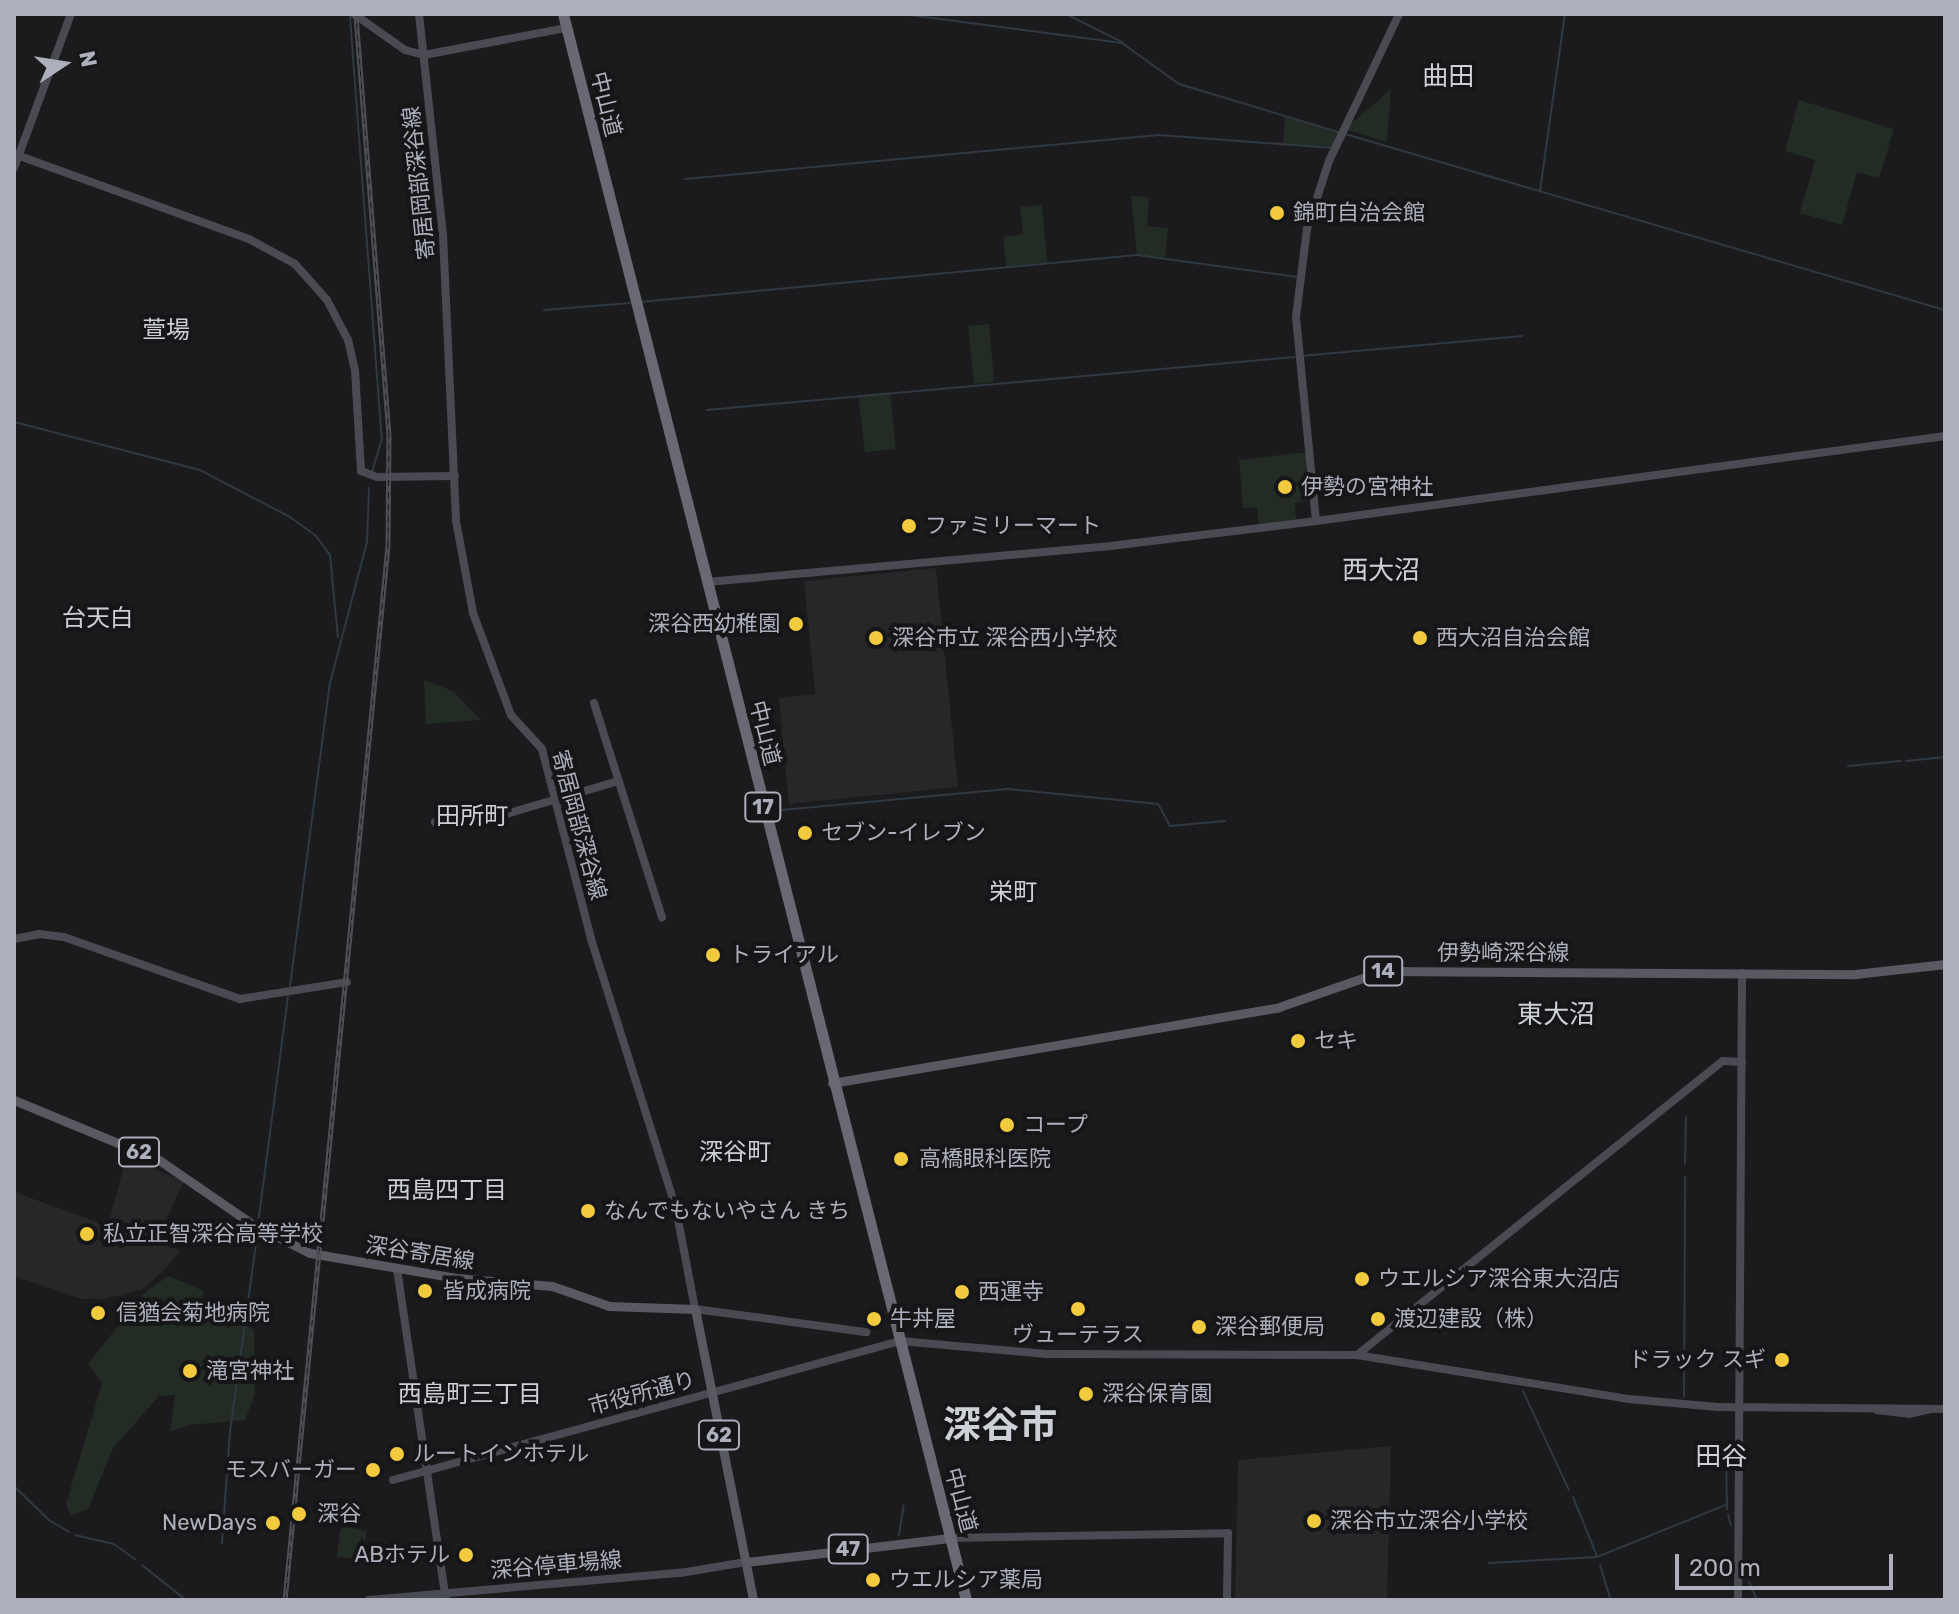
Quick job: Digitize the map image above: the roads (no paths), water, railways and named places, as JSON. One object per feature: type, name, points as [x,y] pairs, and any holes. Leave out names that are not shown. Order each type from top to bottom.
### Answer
[{"type":"highway","name":"中山道","points":[[563,14],[832,1083],[966,1600]]},
{"type":"main road","name":"伊勢崎深谷線","points":[[832,1083],[1279,1007],[1383,971],[1875,974],[1945,964]]},
{"type":"main road","name":"深谷寄居線","points":[[14,1100],[159,1160],[252,1224],[310,1253],[397,1269],[552,1286],[609,1306],[695,1309]]},
{"type":"main road","name":"62","points":[[695,1309],[746,1562]]},
{"type":"main road","name":"47","points":[[746,1562],[950,1538]]},
{"type":"main road","points":[[746,1562],[753,1600]]},
{"type":"street","points":[[14,168],[16,155],[71,14]]},
{"type":"street","points":[[354,14],[405,50],[424,55],[566,28]]},
{"type":"street","name":"寄居岡部深谷線","points":[[419,14],[444,249],[462,561],[488,663],[511,715],[535,737],[557,802],[591,939],[676,1209],[695,1309]]},
{"type":"street","points":[[1316,521],[1298,358],[1297,296],[1313,204],[1399,14]]},
{"type":"street","points":[[16,155],[249,239],[295,264],[327,300],[348,340],[355,370],[361,471],[377,477],[455,476]]},
{"type":"street","points":[[707,582],[1102,547],[1945,436]]},
{"type":"street","points":[[594,703],[662,917]]},
{"type":"street","points":[[435,822],[499,816],[557,802],[619,781]]},
{"type":"street","points":[[14,939],[39,934],[64,937],[225,996],[281,995],[347,982]]},
{"type":"street","points":[[1738,1600],[1742,1408],[1742,973]]},
{"type":"street","points":[[1357,1355],[1723,1061],[1742,1062]]},
{"type":"street","points":[[397,1269],[445,1596]]},
{"type":"street","points":[[695,1309],[866,1332]]},
{"type":"street","points":[[900,1341],[1046,1354],[1357,1355],[1629,1399],[1742,1408],[1872,1408],[1909,1414],[1945,1409]]},
{"type":"street","name":"市役所通り","points":[[393,1480],[900,1341]]},
{"type":"street","points":[[950,1538],[1228,1533],[1227,1600]]},
{"type":"street","name":"深谷停車場線","points":[[369,1600],[445,1596],[680,1573],[746,1562]]},
{"type":"waterway","points":[[902,14],[1122,43],[1179,84],[1338,132]]},
{"type":"waterway","points":[[1066,14],[1122,42]]},
{"type":"waterway","points":[[1540,191],[1565,14]]},
{"type":"waterway","points":[[350,17],[382,439],[372,471]]},
{"type":"waterway","points":[[1345,134],[1945,310]]},
{"type":"waterway","points":[[685,179],[1159,135],[1333,148]]},
{"type":"waterway","points":[[640,302],[1137,255],[1298,277]]},
{"type":"waterway","points":[[544,310],[630,303]]},
{"type":"waterway","points":[[1301,356],[1522,336]]},
{"type":"waterway","points":[[707,410],[1295,357]]},
{"type":"waterway","points":[[14,422],[200,470],[290,517],[316,536],[330,555],[338,638]]},
{"type":"waterway","points":[[290,986],[330,683],[367,542],[369,488]]},
{"type":"waterway","points":[[1906,761],[1945,757]]},
{"type":"waterway","points":[[1848,766],[1901,761]]},
{"type":"waterway","points":[[771,811],[1008,789],[1158,804],[1170,826],[1225,821]]},
{"type":"waterway","points":[[258,1224],[288,996]]},
{"type":"waterway","points":[[1685,1164],[1686,1117]]},
{"type":"waterway","points":[[1684,1397],[1685,1177]]},
{"type":"waterway","points":[[222,1543],[230,1431],[258,1230]]},
{"type":"waterway","points":[[1523,1391],[1569,1490]]},
{"type":"waterway","points":[[1726,1456],[1727,1509]]},
{"type":"waterway","points":[[14,1486],[49,1520],[69,1532]]},
{"type":"waterway","points":[[1573,1497],[1597,1556]]},
{"type":"waterway","points":[[899,1535],[904,1505]]},
{"type":"waterway","points":[[1489,1563],[1597,1557],[1726,1505]]},
{"type":"waterway","points":[[1728,1514],[1731,1526]]},
{"type":"waterway","points":[[75,1535],[114,1544],[135,1559]]},
{"type":"waterway","points":[[142,1565],[186,1600]]},
{"type":"waterway","points":[[1600,1565],[1611,1600]]},
{"type":"waterway","points":[[1749,1582],[1757,1600]]},
{"type":"railway","points":[[285,1600],[388,545],[389,435],[356,14]]},
{"type":"place","name":"錦町自治会館","points":[[1277,213]]},
{"type":"place","name":"伊勢の宮神社","points":[[1285,487]]},
{"type":"place","name":"ファミリーマート","points":[[909,526]]},
{"type":"place","name":"深谷西幼稚園","points":[[796,624]]},
{"type":"place","name":"深谷市立 深谷西小学校","points":[[876,638]]},
{"type":"place","name":"西大沼自治会館","points":[[1420,638]]},
{"type":"place","name":"セブン-イレブン","points":[[805,833]]},
{"type":"place","name":"トライアル","points":[[713,955]]},
{"type":"place","name":"セキ","points":[[1298,1041]]},
{"type":"place","name":"コープ","points":[[1007,1125]]},
{"type":"place","name":"高橋眼科医院","points":[[901,1159]]},
{"type":"place","name":"なんでもないやさん きち","points":[[588,1211]]},
{"type":"place","name":"私立正智深谷高等学校","points":[[87,1234]]},
{"type":"place","name":"ウエルシア深谷東大沼店","points":[[1362,1279]]},
{"type":"place","name":"皆成病院","points":[[425,1291]]},
{"type":"place","name":"西運寺","points":[[962,1292]]},
{"type":"place","name":"ヴューテラス","points":[[1078,1309]]},
{"type":"place","name":"信猶会菊地病院","points":[[98,1313]]},
{"type":"place","name":"牛丼屋","points":[[874,1319]]},
{"type":"place","name":"渡辺建設（株）","points":[[1378,1319]]},
{"type":"place","name":"深谷郵便局","points":[[1199,1327]]},
{"type":"place","name":"ドラック スギ","points":[[1782,1360]]},
{"type":"place","name":"滝宮神社","points":[[190,1371]]},
{"type":"place","name":"深谷保育園","points":[[1086,1394]]},
{"type":"place","name":"ルートインホテル","points":[[397,1454]]},
{"type":"place","name":"モスバーガー","points":[[373,1470]]},
{"type":"place","name":"深谷","points":[[299,1514]]},
{"type":"place","name":"深谷市立深谷小学校","points":[[1314,1521]]},
{"type":"place","name":"NewDays","points":[[273,1523]]},
{"type":"place","name":"ABホテル","points":[[466,1555]]},
{"type":"place","name":"ウエルシア薬局","points":[[873,1580]]},
{"type":"district","name":"曲田","points":[[1448,77]]},
{"type":"district","name":"萱場","points":[[166,331]]},
{"type":"district","name":"西大沼","points":[[1381,571]]},
{"type":"district","name":"台天白","points":[[98,619]]},
{"type":"district","name":"田所町","points":[[472,817]]},
{"type":"district","name":"栄町","points":[[1013,893]]},
{"type":"district","name":"東大沼","points":[[1556,1015]]},
{"type":"district","name":"深谷町","points":[[735,1153]]},
{"type":"district","name":"西島四丁目","points":[[447,1191]]},
{"type":"district","name":"西島町三丁目","points":[[470,1395]]},
{"type":"district","name":"深谷市","points":[[1000,1426]]},
{"type":"district","name":"田谷","points":[[1721,1457]]}]
